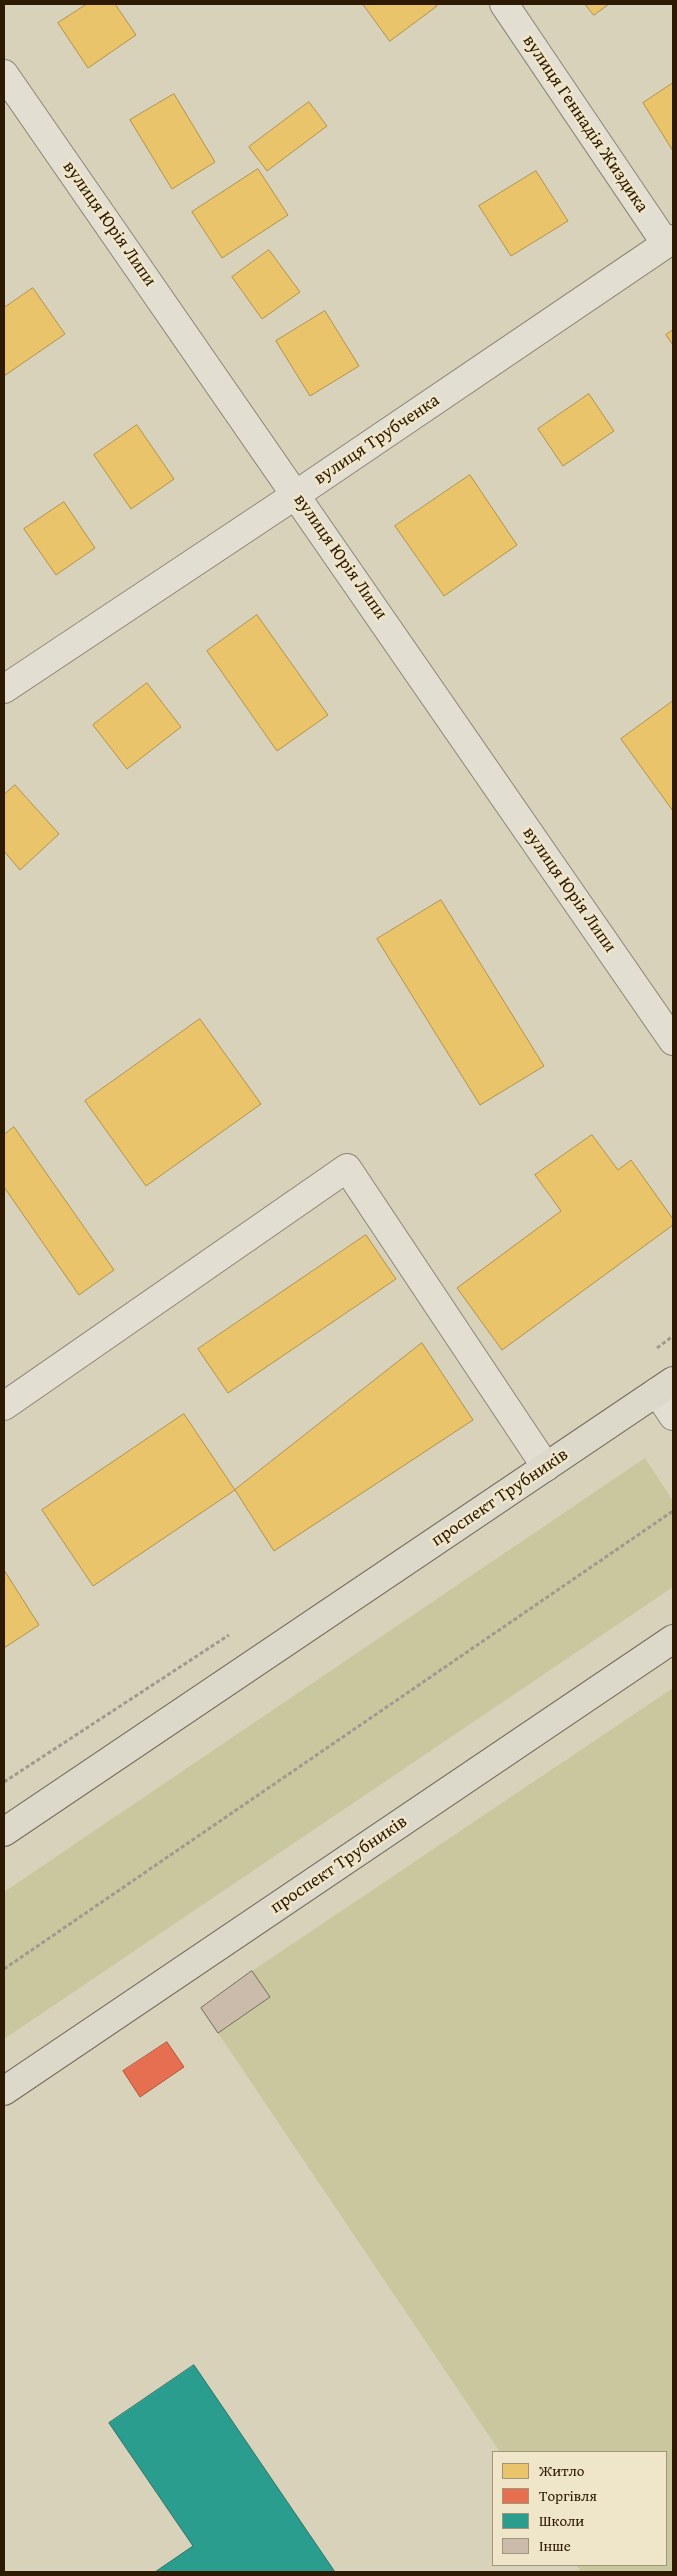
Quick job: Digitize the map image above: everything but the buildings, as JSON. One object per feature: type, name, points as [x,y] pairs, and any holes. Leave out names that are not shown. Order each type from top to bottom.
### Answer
[{"type":"main road","name":"проспект Трубників","points":[[4,1832],[665,1387]]},
{"type":"main road","name":"проспект Трубників","points":[[4,2091],[673,1639]]},
{"type":"street","name":"вулиця Геннадія Жиздика","points":[[504,4],[670,242]]},
{"type":"street","name":"вулиця Юрія Липи","points":[[4,74],[297,494],[673,1041]]},
{"type":"street","name":"вулиця Трубченка","points":[[4,688],[297,494],[670,242]]},
{"type":"street","points":[[4,1406],[347,1168],[546,1467]]},
{"type":"street","points":[[665,1387],[673,1416]]},
{"type":"path","points":[[4,1969],[673,1511]]},
{"type":"green space","points":[[645,1458],[673,1501],[673,1587],[4,2039],[4,1892]]},
{"type":"green space","points":[[673,1688],[673,2572],[581,2572],[577,2566],[667,2566],[667,2451],[499,2451],[218,2033],[270,1997],[252,1971]]}]
